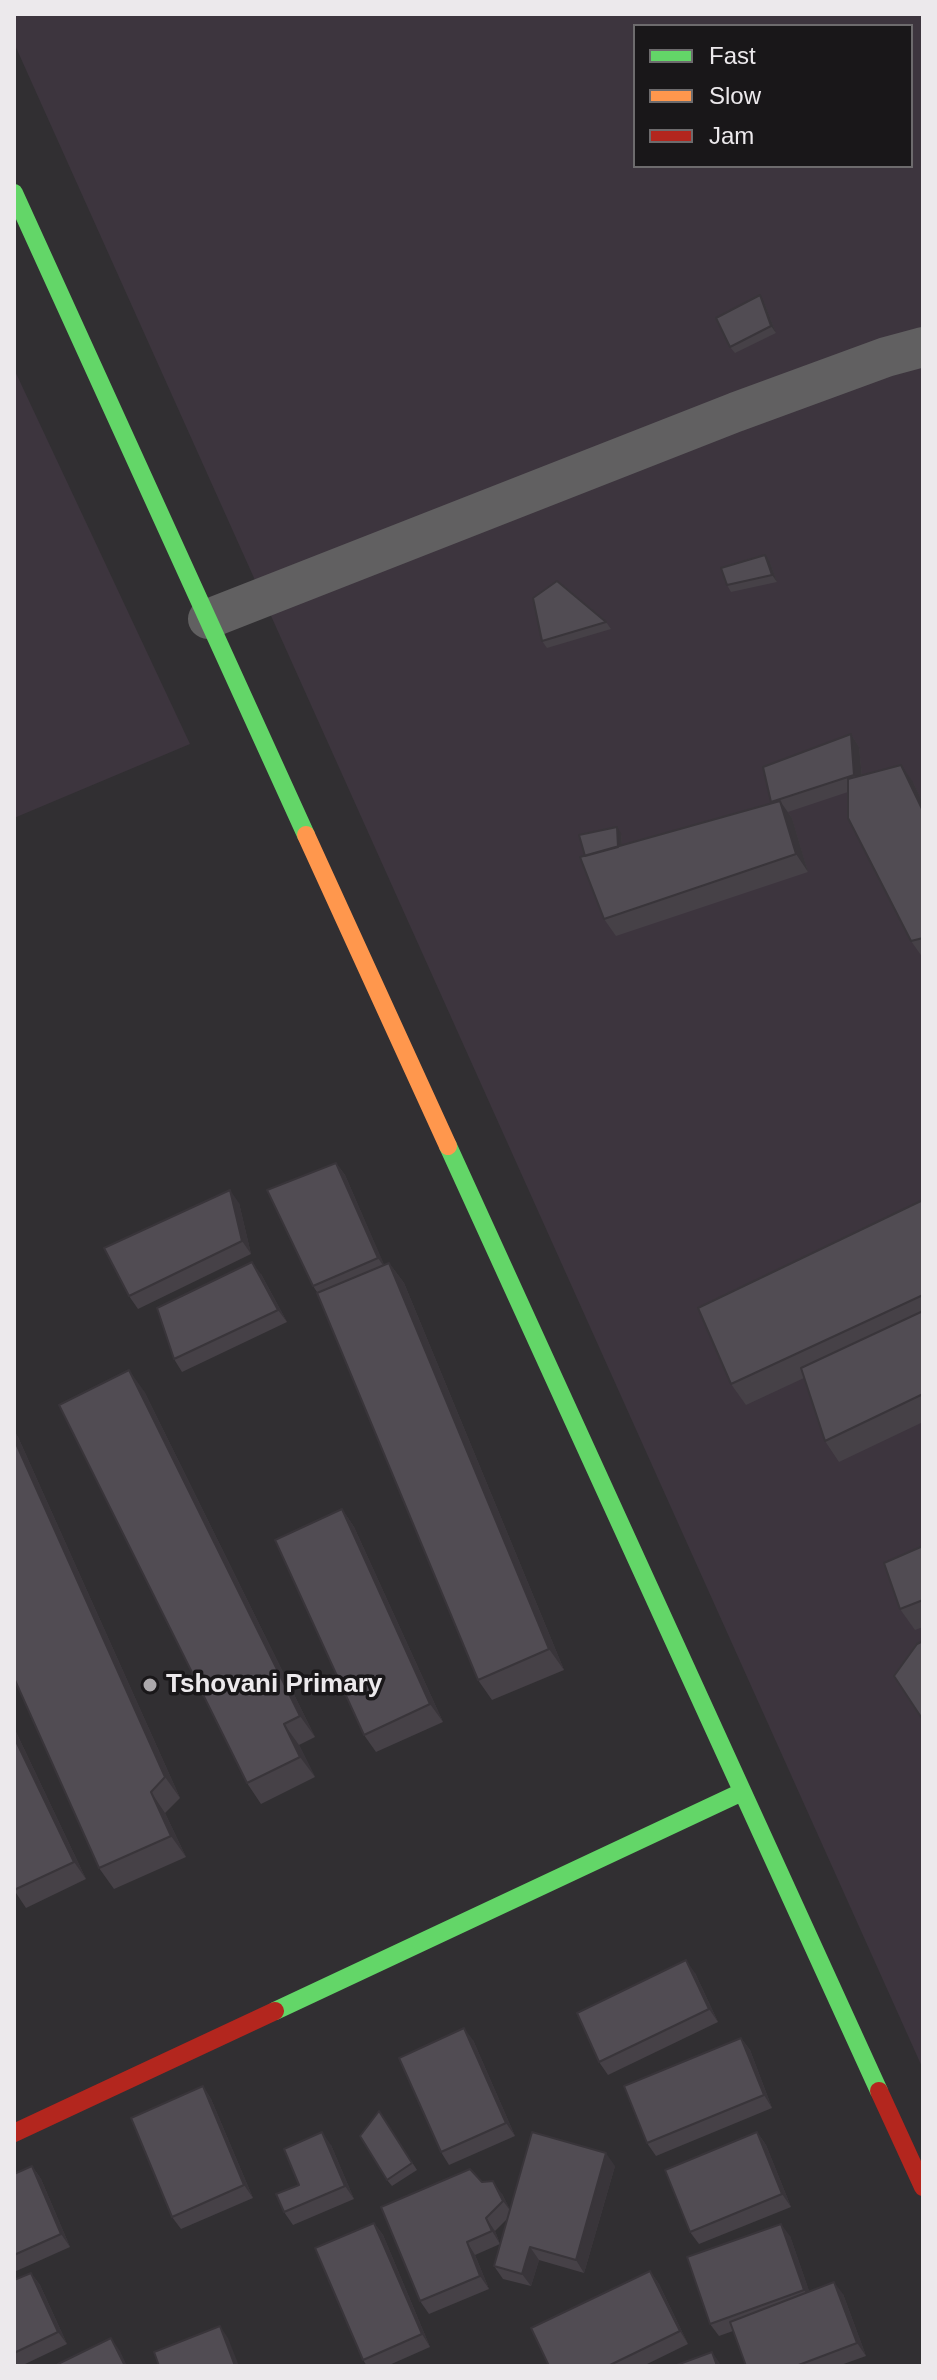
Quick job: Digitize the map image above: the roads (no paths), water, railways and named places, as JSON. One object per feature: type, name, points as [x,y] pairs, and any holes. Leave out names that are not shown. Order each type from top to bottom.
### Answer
[{"type":"street","points":[[14,193],[923,2187]]},
{"type":"street","points":[[208,619],[736,412],[886,357],[923,347]]},
{"type":"street","points":[[14,2133],[742,1792]]},
{"type":"place","name":"Tshovani Primary","points":[[150,1685]]}]
